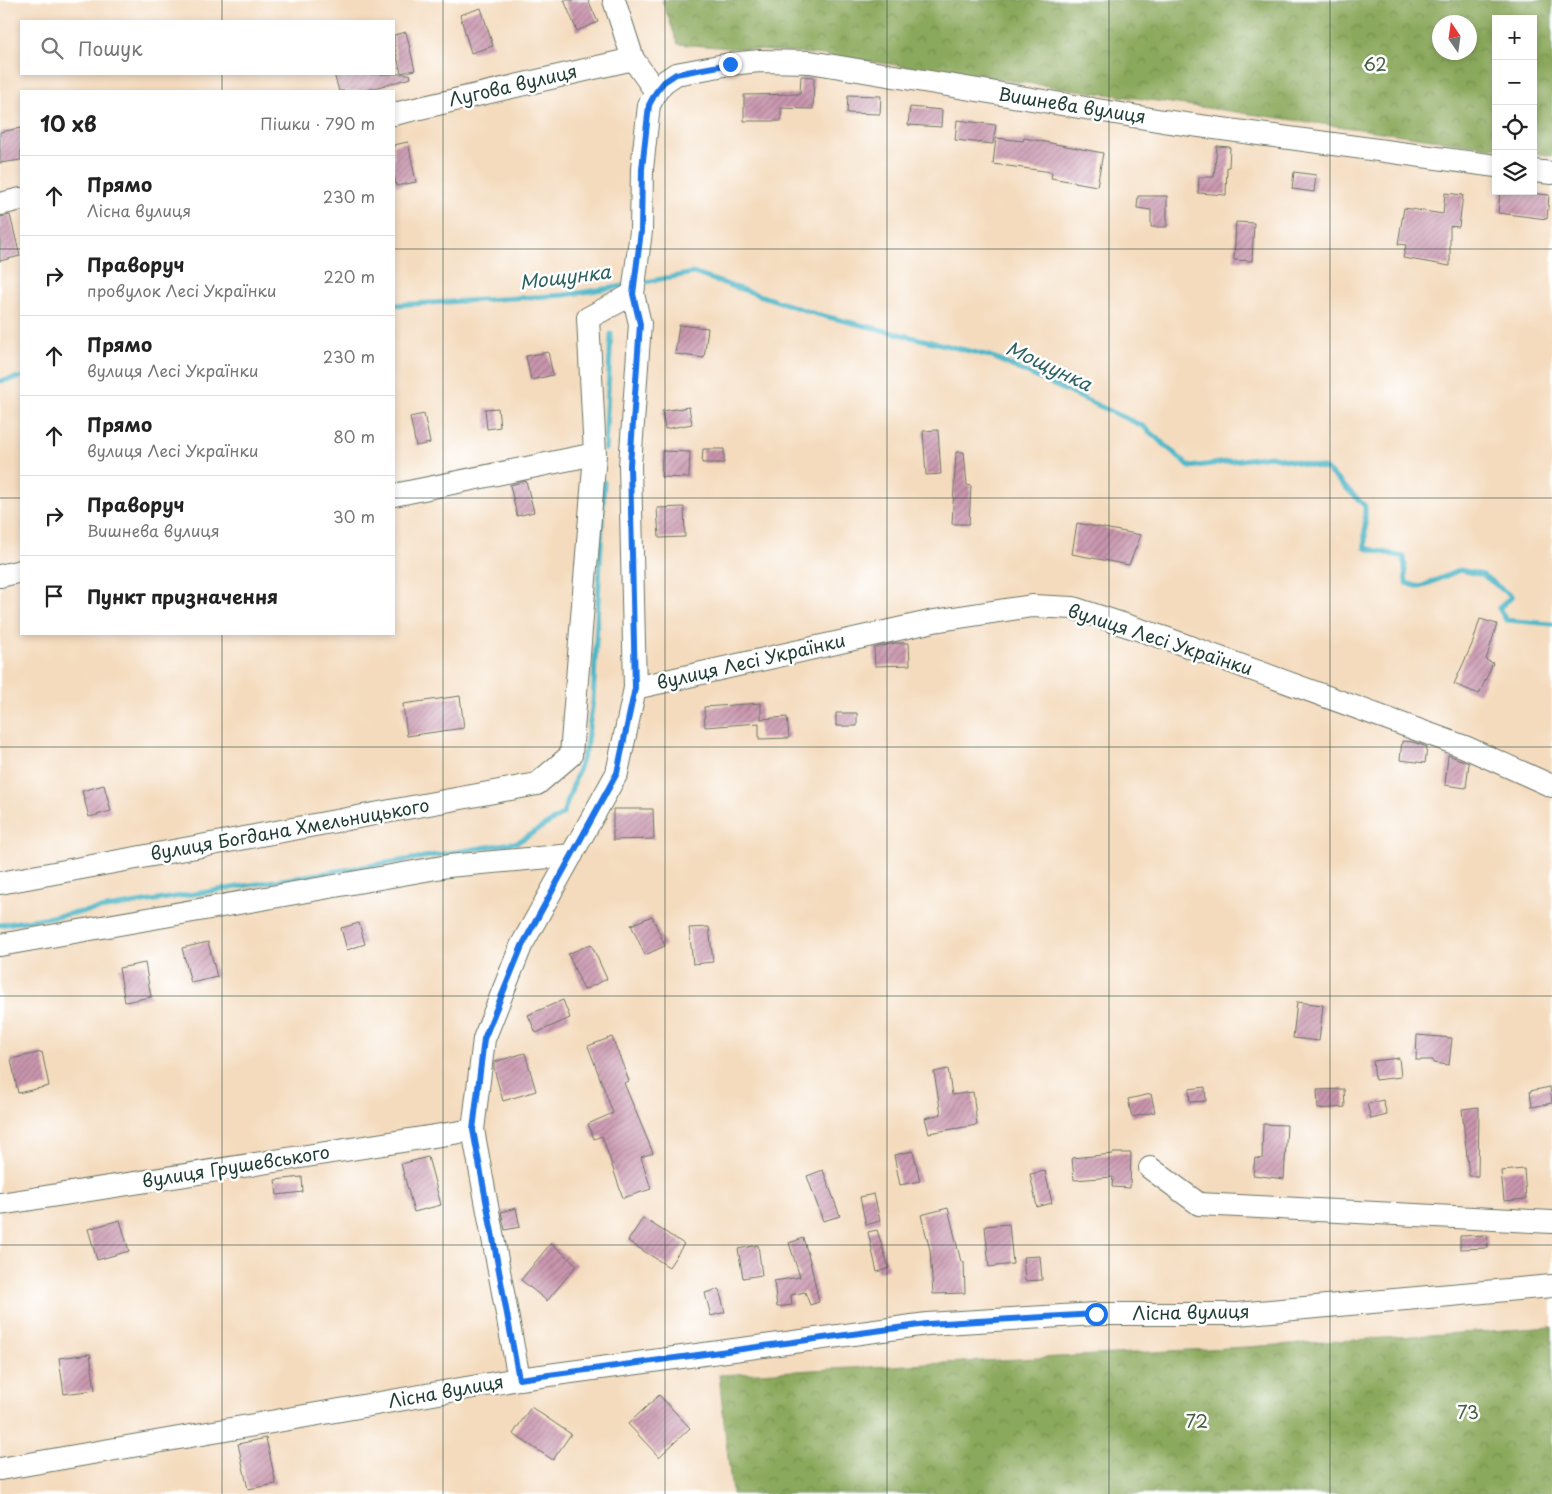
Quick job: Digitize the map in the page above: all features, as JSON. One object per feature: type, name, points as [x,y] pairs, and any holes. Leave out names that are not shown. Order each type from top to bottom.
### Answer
[{"type":"street","points":[[614,0],[633,59],[656,92]]},
{"type":"street","name":"Лугова вулиця","points":[[395,114],[633,59]]},
{"type":"street","name":"Вишнева вулиця","points":[[656,92],[664,82],[676,74],[703,68],[760,61],[810,62],[1164,121],[1492,165]]},
{"type":"street","name":"вулиця Лесі Українки","points":[[519,1379],[473,1130],[484,1039],[522,946],[617,773],[635,688],[630,465],[640,324],[633,294],[641,231],[642,169],[646,128],[649,105],[656,92]]},
{"type":"street","points":[[1537,171],[1552,173]]},
{"type":"street","points":[[0,204],[20,199]]},
{"type":"street","points":[[395,495],[595,454],[588,318],[633,294]]},
{"type":"street","name":"вулиця Богдана Хмельницького","points":[[0,884],[537,784],[571,755],[595,454]]},
{"type":"street","points":[[0,576],[20,572]]},
{"type":"street","name":"вулиця Лесі Українки","points":[[635,688],[934,621],[1032,606],[1073,608],[1168,639],[1465,748],[1552,786]]},
{"type":"street","points":[[0,945],[448,866],[572,855]]},
{"type":"street","name":"вулиця Грушевського","points":[[0,1204],[473,1130]]},
{"type":"street","points":[[1150,1168],[1199,1204],[1552,1222]]},
{"type":"street","name":"Лісна вулиця","points":[[0,1469],[519,1379],[927,1324],[1096,1314],[1237,1314],[1552,1286]]},
{"type":"green space","name":"62","points":[[662,0],[1552,0],[1552,156],[1537,154],[1537,15],[1492,15],[1492,147],[824,55],[678,44]]},
{"type":"green space","name":"72","points":[[1552,1327],[1552,1494],[732,1494],[719,1375],[1246,1347]]},
{"type":"building","points":[[564,0],[588,0],[598,22],[577,31]]},
{"type":"building","points":[[481,8],[493,46],[471,53],[460,15]]},
{"type":"building","points":[[406,32],[415,70],[401,73],[395,49],[395,35]]},
{"type":"building","points":[[410,74],[411,78],[367,90],[339,90],[334,75]]},
{"type":"building","points":[[801,76],[814,77],[813,109],[781,108],[781,121],[744,121],[744,95],[800,94]]},
{"type":"building","points":[[848,95],[881,96],[880,114],[847,113]]},
{"type":"building","points":[[910,107],[942,110],[941,127],[908,125]]},
{"type":"building","points":[[957,120],[996,125],[993,144],[955,140]]},
{"type":"building","points":[[20,128],[20,160],[0,163],[0,132]]},
{"type":"building","points":[[996,138],[1023,141],[1024,138],[1103,153],[1097,186],[1051,178],[1052,172],[993,164]]},
{"type":"building","points":[[408,142],[416,182],[396,186],[395,145]]},
{"type":"building","points":[[1217,146],[1230,147],[1226,195],[1198,193],[1199,177],[1214,177]]},
{"type":"building","points":[[1294,172],[1316,175],[1314,192],[1292,189]]},
{"type":"building","points":[[1445,193],[1463,195],[1459,227],[1450,226],[1450,266],[1403,258],[1406,245],[1398,244],[1404,208],[1443,214]]},
{"type":"building","points":[[1500,195],[1549,195],[1547,219],[1498,213]]},
{"type":"building","points":[[1138,196],[1167,196],[1167,227],[1151,227],[1151,210],[1137,208]]},
{"type":"building","points":[[10,215],[20,256],[0,261],[0,217]]},
{"type":"building","points":[[1236,222],[1254,223],[1252,261],[1234,260]]},
{"type":"building","points":[[679,325],[708,328],[704,358],[675,354]]},
{"type":"building","points":[[548,352],[553,375],[531,380],[526,356]]},
{"type":"building","points":[[689,407],[692,424],[665,429],[662,411]]},
{"type":"building","points":[[498,408],[500,427],[487,429],[485,409]]},
{"type":"building","points":[[424,414],[430,443],[416,446],[410,417]]},
{"type":"building","points":[[938,430],[941,474],[926,475],[923,431]]},
{"type":"building","points":[[703,449],[724,449],[724,463],[702,463]]},
{"type":"building","points":[[662,451],[690,452],[689,478],[661,477]]},
{"type":"building","points":[[956,452],[964,452],[967,485],[971,486],[969,524],[952,524]]},
{"type":"building","points":[[526,481],[534,512],[517,516],[510,485]]},
{"type":"building","points":[[684,507],[685,537],[659,538],[657,508]]},
{"type":"building","points":[[1077,523],[1141,535],[1129,565],[1072,554]]},
{"type":"building","points":[[1480,619],[1497,624],[1486,660],[1493,663],[1479,694],[1454,684],[1473,642]]},
{"type":"building","points":[[895,643],[909,643],[910,665],[875,666],[874,648]]},
{"type":"building","points":[[460,696],[464,728],[407,736],[403,704]]},
{"type":"building","points":[[761,703],[761,719],[787,717],[789,738],[759,739],[759,723],[705,727],[704,707]]},
{"type":"building","points":[[836,713],[857,713],[857,726],[836,726]]},
{"type":"building","points":[[1402,741],[1413,742],[1427,747],[1425,763],[1400,760]]},
{"type":"building","points":[[1448,755],[1469,763],[1466,788],[1445,785]]},
{"type":"building","points":[[104,785],[111,811],[89,817],[82,791]]},
{"type":"building","points":[[613,809],[653,809],[654,839],[613,840]]},
{"type":"building","points":[[652,916],[665,946],[645,955],[631,925]]},
{"type":"building","points":[[359,923],[365,944],[347,950],[341,928]]},
{"type":"building","points":[[709,927],[713,962],[693,964],[689,928]]},
{"type":"building","points":[[208,942],[217,977],[191,983],[182,948]]},
{"type":"building","points":[[591,944],[607,979],[584,990],[568,954]]},
{"type":"building","points":[[145,963],[151,997],[125,1002],[119,968]]},
{"type":"building","points":[[563,1000],[570,1018],[536,1033],[528,1015]]},
{"type":"building","points":[[1297,1002],[1323,1005],[1319,1041],[1293,1038]]},
{"type":"building","points":[[1417,1035],[1452,1038],[1449,1065],[1433,1063],[1433,1060],[1416,1060]]},
{"type":"building","points":[[612,1037],[629,1081],[624,1083],[653,1153],[641,1157],[651,1189],[623,1198],[602,1136],[594,1139],[588,1124],[613,1113],[588,1046]]},
{"type":"building","points":[[42,1052],[49,1086],[18,1093],[11,1059]]},
{"type":"building","points":[[525,1053],[536,1091],[503,1101],[494,1069],[494,1062]]},
{"type":"building","points":[[1399,1058],[1401,1077],[1375,1080],[1373,1061]]},
{"type":"building","points":[[948,1069],[952,1095],[973,1092],[977,1125],[929,1133],[925,1118],[941,1114],[934,1072]]},
{"type":"building","points":[[1205,1087],[1206,1101],[1190,1102],[1189,1089]]},
{"type":"building","points":[[1550,1087],[1552,1103],[1532,1107],[1530,1091]]},
{"type":"building","points":[[1344,1089],[1345,1107],[1318,1109],[1317,1090]]},
{"type":"building","points":[[1151,1094],[1155,1112],[1132,1117],[1128,1099]]},
{"type":"building","points":[[1383,1100],[1387,1115],[1371,1119],[1367,1104]]},
{"type":"building","points":[[1479,1107],[1478,1176],[1469,1176],[1462,1109]]},
{"type":"building","points":[[1263,1124],[1287,1125],[1284,1179],[1253,1175],[1255,1158],[1262,1159]]},
{"type":"building","points":[[913,1151],[920,1181],[900,1185],[894,1155]]},
{"type":"building","points":[[1113,1153],[1131,1153],[1130,1188],[1112,1187],[1113,1177],[1074,1180],[1072,1158]]},
{"type":"building","points":[[428,1157],[441,1205],[414,1212],[401,1164]]},
{"type":"building","points":[[1524,1169],[1526,1199],[1504,1201],[1501,1171]]},
{"type":"building","points":[[823,1170],[840,1216],[823,1221],[807,1176]]},
{"type":"building","points":[[1045,1171],[1052,1203],[1037,1207],[1030,1174]]},
{"type":"building","points":[[302,1177],[303,1192],[277,1195],[275,1180]]},
{"type":"building","points":[[874,1194],[880,1221],[866,1225],[860,1197]]},
{"type":"building","points":[[516,1208],[520,1227],[505,1230],[501,1212]]},
{"type":"building","points":[[948,1208],[961,1262],[964,1262],[965,1293],[933,1294],[930,1250],[921,1215]]},
{"type":"building","points":[[643,1218],[684,1244],[669,1267],[628,1241]]},
{"type":"building","points":[[120,1220],[129,1251],[97,1260],[88,1229]]},
{"type":"building","points":[[1009,1224],[1013,1264],[989,1267],[985,1226]]},
{"type":"building","points":[[877,1230],[889,1268],[877,1272],[868,1232]]},
{"type":"building","points":[[1487,1235],[1488,1248],[1460,1249],[1460,1236]]},
{"type":"building","points":[[803,1238],[819,1302],[810,1305],[805,1292],[791,1295],[792,1305],[777,1307],[774,1281],[800,1277],[789,1243]]},
{"type":"building","points":[[551,1243],[577,1265],[547,1301],[521,1280]]},
{"type":"building","points":[[758,1245],[762,1275],[743,1278],[738,1249]]},
{"type":"building","points":[[1040,1256],[1042,1280],[1025,1281],[1023,1257]]},
{"type":"building","points":[[719,1289],[725,1312],[711,1316],[705,1293]]},
{"type":"building","points":[[90,1354],[95,1390],[64,1394],[59,1358]]},
{"type":"building","points":[[659,1395],[690,1428],[659,1457],[628,1424]]},
{"type":"building","points":[[531,1407],[571,1434],[553,1460],[513,1434]]},
{"type":"building","points":[[266,1438],[276,1484],[248,1489],[238,1444]]},
{"type":"waterway","name":"Мощунка","points":[[640,283],[693,273],[816,314],[990,356],[1143,426],[1190,467],[1270,456],[1326,469],[1365,506],[1365,548],[1404,557],[1406,583],[1420,587],[1460,570],[1483,575],[1512,597],[1499,608],[1506,620],[1552,624]]},
{"type":"waterway","name":"Мощунка","points":[[395,305],[565,295],[629,285]]},
{"type":"waterway","points":[[605,449],[611,334]]},
{"type":"waterway","name":"Мощунка","points":[[0,381],[20,377]]},
{"type":"waterway","points":[[0,925],[518,842],[563,814],[586,748],[593,701],[604,482]]},
{"type":"route","points":[[730,64],[676,74],[664,82],[649,105],[642,169],[641,231],[633,294],[640,324],[630,465],[635,688],[617,773],[522,946],[484,1039],[473,1130],[519,1379],[927,1324],[1096,1314]]},
{"type":"park label","name":"73","points":[[1468,1413]]}]
